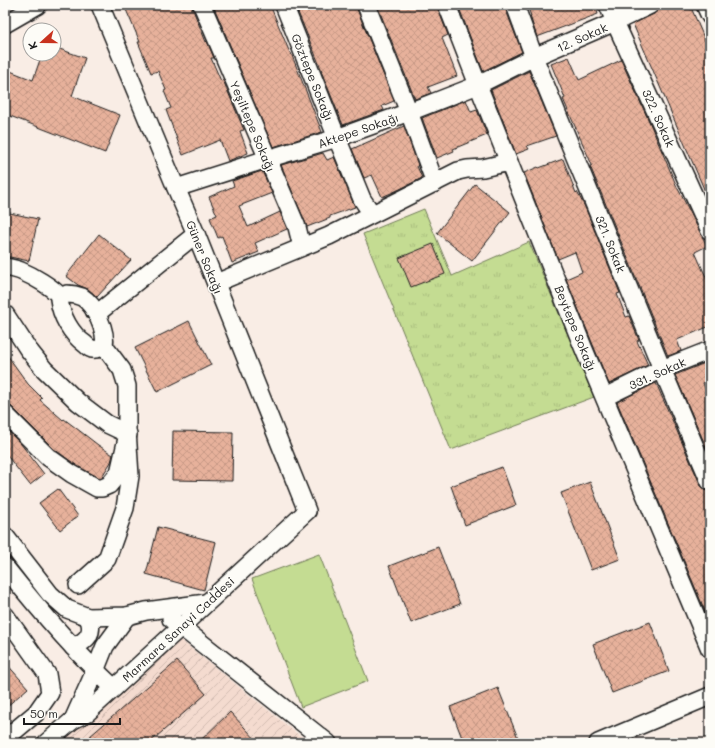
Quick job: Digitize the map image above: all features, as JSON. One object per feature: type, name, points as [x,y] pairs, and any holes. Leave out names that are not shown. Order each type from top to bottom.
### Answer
[{"type":"street","points":[[5,24],[38,5]]},
{"type":"street","name":"Güner Sokağı","points":[[100,5],[196,234],[307,510]]},
{"type":"street","name":"Yeşiltepe Sokağı","points":[[202,5],[298,227],[302,247]]},
{"type":"street","name":"Göztepe Sokağı","points":[[284,5],[362,199],[372,214]]},
{"type":"street","points":[[366,5],[409,112],[435,183]]},
{"type":"street","name":"Beytepe Sokağı","points":[[447,5],[583,347],[710,649]]},
{"type":"street","name":"321. Sokak","points":[[516,5],[534,57],[662,370],[710,482]]},
{"type":"street","name":"322. Sokak","points":[[608,5],[710,232]]},
{"type":"street","name":"12. Sokak","points":[[534,57],[650,5]]},
{"type":"street","points":[[705,5],[710,16]]},
{"type":"street","name":"Aktepe Sokağı","points":[[176,188],[337,138],[409,112],[478,85],[534,57]]},
{"type":"street","points":[[216,283],[329,236],[458,171],[483,168],[510,162]]},
{"type":"street","points":[[95,312],[99,312],[196,234]]},
{"type":"street","points":[[5,267],[19,270],[28,274],[49,286],[61,297]]},
{"type":"street","points":[[78,586],[108,559],[125,508],[130,476],[127,386],[122,370],[104,346],[104,331],[91,305],[83,298],[75,295],[66,294],[61,297],[59,299],[60,308],[75,336],[95,350],[104,346]]},
{"type":"street","points":[[5,314],[28,349],[44,369],[78,402],[107,424],[128,434]]},
{"type":"street","name":"331. Sokak","points":[[605,397],[662,370],[710,350]]},
{"type":"street","points":[[5,414],[48,457],[72,474],[97,488],[102,488],[109,485],[119,473],[128,434]]},
{"type":"street","name":"Marmara Sanayi Caddesi","points":[[46,743],[74,720],[87,713],[307,510]]},
{"type":"street","points":[[5,536],[50,594],[67,609],[88,617],[127,616],[146,611],[206,603]]},
{"type":"street","points":[[5,567],[41,612],[95,671],[114,688]]},
{"type":"street","points":[[160,609],[180,627],[328,743]]},
{"type":"street","points":[[74,720],[105,646],[127,616]]},
{"type":"street","points":[[73,647],[79,645],[85,640],[91,631],[92,625],[88,617]]},
{"type":"street","points":[[5,739],[36,713],[50,693],[47,674],[6,618]]},
{"type":"street","points":[[598,743],[710,696]]},
{"type":"shaded area","points":[[177,637],[309,743],[57,743]]},
{"type":"green space","points":[[424,209],[452,276],[529,242],[594,397],[451,450],[363,234]]},
{"type":"green space","points":[[319,554],[368,681],[301,707],[252,579]]},
{"type":"building","points":[[124,5],[191,5],[214,58],[211,58],[221,81],[223,80],[244,130],[240,131],[248,153],[228,161],[220,140],[183,155],[166,110],[171,108],[164,91],[166,90],[158,71],[151,73],[138,42],[140,42]]},
{"type":"building","points":[[213,5],[270,5],[291,53],[322,132],[273,147]]},
{"type":"building","points":[[295,5],[356,5],[394,101],[382,106],[384,110],[343,125]]},
{"type":"building","points":[[377,5],[437,5],[448,35],[442,38],[457,76],[428,87],[431,93],[415,99]]},
{"type":"building","points":[[458,5],[504,5],[522,52],[483,71]]},
{"type":"building","points":[[527,5],[595,5],[598,14],[537,37]]},
{"type":"building","points":[[668,5],[690,5],[710,52],[710,203],[633,24],[654,14],[659,9]]},
{"type":"building","points":[[62,50],[85,58],[72,96],[120,115],[105,153],[5,114],[5,69],[33,80],[39,62],[62,62]]},
{"type":"building","points":[[569,57],[579,80],[621,60],[677,187],[707,246],[695,252],[710,286],[710,326],[677,340],[681,351],[668,356],[590,166],[592,165],[563,99],[565,98],[551,64]]},
{"type":"building","points":[[529,71],[556,136],[527,146],[529,149],[516,154],[491,90]]},
{"type":"building","points":[[466,100],[471,112],[477,110],[487,135],[453,149],[454,151],[437,158],[422,118]]},
{"type":"building","points":[[404,126],[422,178],[382,197],[372,175],[364,178],[352,149]]},
{"type":"building","points":[[323,153],[327,160],[334,157],[355,207],[330,216],[330,218],[307,227],[281,165]]},
{"type":"building","points":[[563,159],[576,193],[577,192],[585,207],[620,293],[617,294],[626,317],[629,316],[639,340],[637,341],[648,365],[609,384],[566,279],[582,272],[575,252],[558,259],[524,173]]},
{"type":"building","points":[[262,171],[272,193],[239,206],[248,227],[280,212],[287,229],[255,243],[259,252],[232,263],[222,236],[218,238],[210,218],[217,215],[209,197],[234,186],[232,181]]},
{"type":"building","points":[[475,184],[510,212],[472,261],[437,233]]},
{"type":"building","points":[[5,212],[38,219],[29,261],[5,256]]},
{"type":"building","points":[[99,234],[131,260],[97,297],[88,289],[78,285],[66,276]]},
{"type":"building","points":[[433,244],[445,274],[411,287],[399,258]]},
{"type":"building","points":[[189,321],[211,365],[157,392],[135,348]]},
{"type":"building","points":[[5,352],[28,384],[42,398],[40,400],[63,420],[64,419],[113,455],[111,462],[101,478],[77,466],[54,449],[12,407],[5,404]]},
{"type":"building","points":[[710,361],[710,380],[703,383],[710,401],[710,456],[675,375]]},
{"type":"building","points":[[656,383],[701,486],[704,490],[710,492],[710,623],[617,402]]},
{"type":"building","points":[[5,428],[21,444],[44,474],[30,485],[5,453]]},
{"type":"building","points":[[173,431],[233,432],[232,481],[172,480]]},
{"type":"building","points":[[502,467],[516,505],[465,525],[451,486]]},
{"type":"building","points":[[590,482],[620,559],[591,570],[561,493]]},
{"type":"building","points":[[58,489],[78,516],[60,530],[39,503]]},
{"type":"building","points":[[158,527],[216,542],[204,590],[146,574]]},
{"type":"building","points":[[438,547],[460,604],[411,623],[389,566]]},
{"type":"building","points":[[650,622],[669,671],[612,693],[593,644]]},
{"type":"building","points":[[177,661],[206,694],[149,743],[82,743]]},
{"type":"building","points":[[5,662],[28,688],[5,708]]},
{"type":"building","points":[[498,688],[520,743],[464,743],[450,707]]},
{"type":"building","points":[[230,712],[259,743],[198,743]]}]
